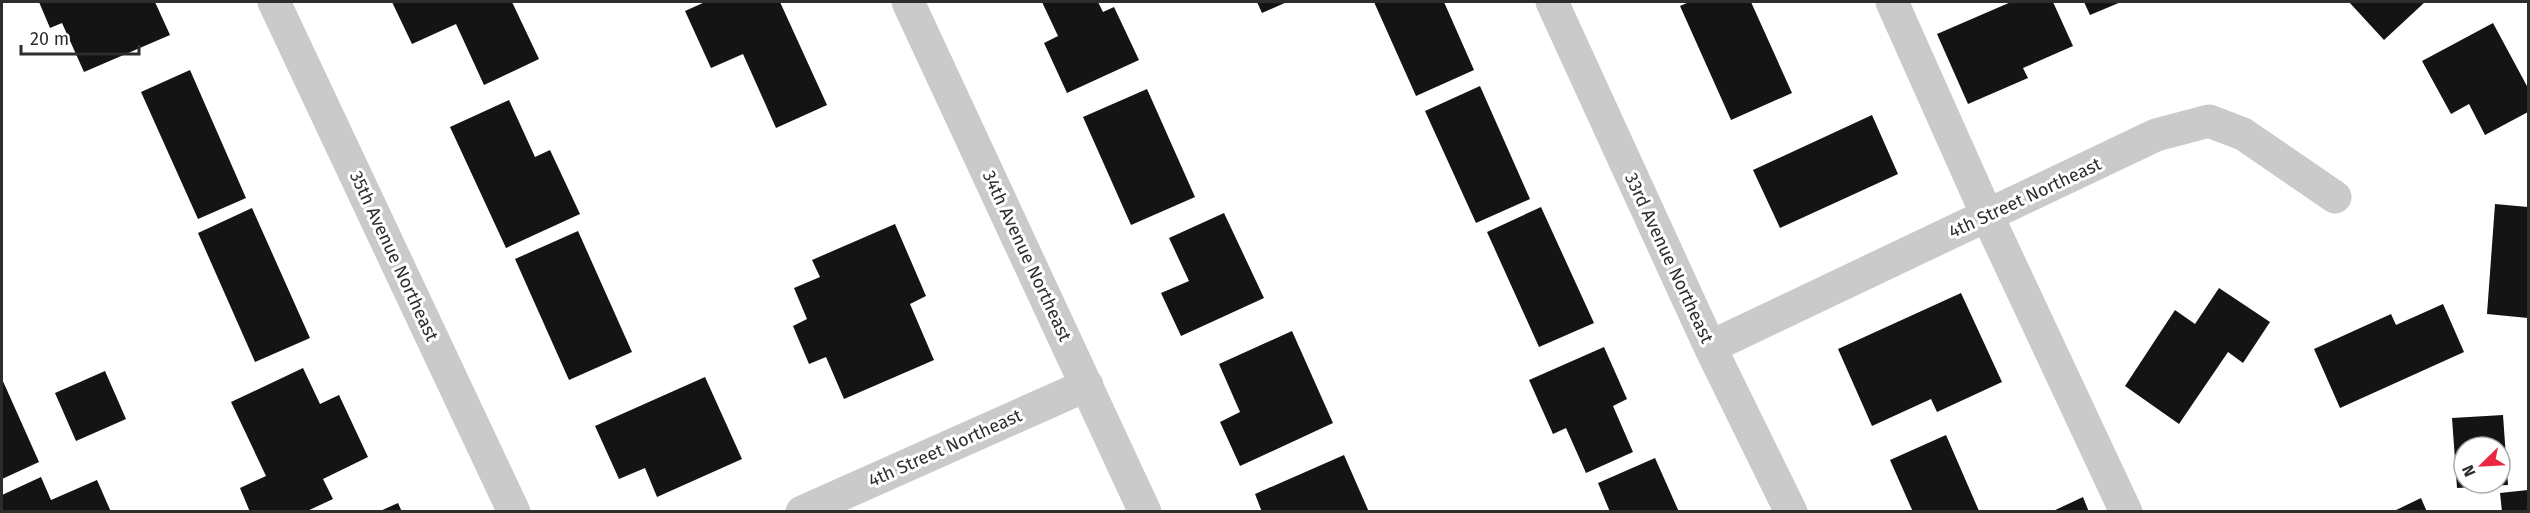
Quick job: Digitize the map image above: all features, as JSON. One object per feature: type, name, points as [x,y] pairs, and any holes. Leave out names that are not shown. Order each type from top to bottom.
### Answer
[{"type":"street","name":"35th Avenue Northeast","points":[[274,2],[514,512]]},
{"type":"street","name":"34th Avenue Northeast","points":[[908,2],[1146,512]]},
{"type":"street","name":"33rd Avenue Northeast","points":[[1552,2],[1710,347],[1791,512]]},
{"type":"street","points":[[1892,2],[2126,512]]},
{"type":"street","name":"4th Street Northeast","points":[[1710,347],[2156,135],[2209,121],[2243,134],[2335,197]]},
{"type":"street","name":"4th Street Northeast","points":[[802,512],[1087,385]]},
{"type":"building","points":[[39,2],[155,2],[170,35],[84,72],[62,23],[50,28]]},
{"type":"building","points":[[392,2],[512,2],[539,59],[484,85],[456,24],[412,44]]},
{"type":"building","points":[[705,2],[780,2],[827,105],[776,128],[743,54],[711,68],[685,11]]},
{"type":"building","points":[[1042,2],[1098,2],[1103,12],[1114,7],[1139,60],[1067,93],[1044,43],[1058,36]]},
{"type":"building","points":[[1257,2],[1287,2],[1262,13]]},
{"type":"building","points":[[1374,2],[1444,2],[1474,70],[1416,96]]},
{"type":"building","points":[[1689,2],[1751,2],[1792,93],[1731,120],[1680,6]]},
{"type":"building","points":[[2011,2],[2053,2],[2073,46],[2023,68],[2028,78],[1968,104],[1937,34]]},
{"type":"building","points":[[2084,2],[2121,2],[2090,15]]},
{"type":"building","points":[[2349,2],[2425,2],[2384,40]]},
{"type":"building","points":[[2493,23],[2528,88],[2528,112],[2485,135],[2469,104],[2451,114],[2422,61]]},
{"type":"building","points":[[190,70],[246,198],[198,219],[141,92]]},
{"type":"building","points":[[1480,86],[1530,199],[1476,223],[1425,111]]},
{"type":"building","points":[[1147,89],[1195,197],[1131,225],[1083,117]]},
{"type":"building","points":[[509,100],[535,157],[550,150],[580,214],[506,248],[450,127]]},
{"type":"building","points":[[1872,115],[1898,174],[1780,228],[1753,170]]},
{"type":"building","points":[[2495,204],[2528,207],[2528,318],[2487,314]]},
{"type":"building","points":[[1541,207],[1594,323],[1539,347],[1487,232]]},
{"type":"building","points":[[252,208],[310,338],[255,362],[198,233]]},
{"type":"building","points":[[1224,213],[1264,298],[1181,336],[1161,293],[1189,281],[1169,238]]},
{"type":"building","points":[[895,224],[926,296],[910,304],[934,360],[844,399],[826,357],[809,364],[793,326],[807,319],[794,288],[820,277],[812,260]]},
{"type":"building","points":[[578,231],[632,352],[569,380],[515,259]]},
{"type":"building","points":[[2219,288],[2270,322],[2243,363],[2228,352],[2179,424],[2125,386],[2175,310],[2195,324]]},
{"type":"building","points":[[1961,293],[2002,382],[1937,412],[1931,399],[1872,426],[1838,349]]},
{"type":"building","points":[[2443,304],[2464,352],[2340,408],[2314,349],[2391,314],[2396,325]]},
{"type":"building","points":[[1292,331],[1333,423],[1240,466],[1220,422],[1240,412],[1219,364]]},
{"type":"building","points":[[1604,347],[1627,399],[1613,406],[1633,452],[1586,473],[1566,428],[1553,434],[1529,380]]},
{"type":"building","points":[[303,368],[320,404],[339,395],[368,457],[323,479],[333,499],[305,512],[250,512],[240,488],[266,476],[231,402]]},
{"type":"building","points":[[105,371],[126,419],[76,441],[55,393]]},
{"type":"building","points":[[705,377],[742,459],[657,497],[645,468],[619,479],[595,426]]},
{"type":"building","points":[[2,379],[39,462],[2,479]]},
{"type":"building","points":[[2503,415],[2504,435],[2453,435],[2452,418]]},
{"type":"building","points":[[1946,435],[1979,511],[1913,512],[1890,460]]},
{"type":"building","points":[[1344,455],[1369,512],[1262,512],[1255,494]]},
{"type":"building","points":[[1655,458],[1679,512],[1610,512],[1598,483]]},
{"type":"building","points":[[41,477],[51,500],[97,480],[111,512],[2,512],[2,495]]},
{"type":"building","points":[[2528,490],[2528,512],[2502,512],[2500,495],[2512,495],[2512,492]]},
{"type":"building","points":[[2083,497],[2089,512],[2051,512]]},
{"type":"building","points":[[2421,498],[2427,512],[2392,512]]},
{"type":"building","points":[[398,503],[402,512],[378,512]]}]
